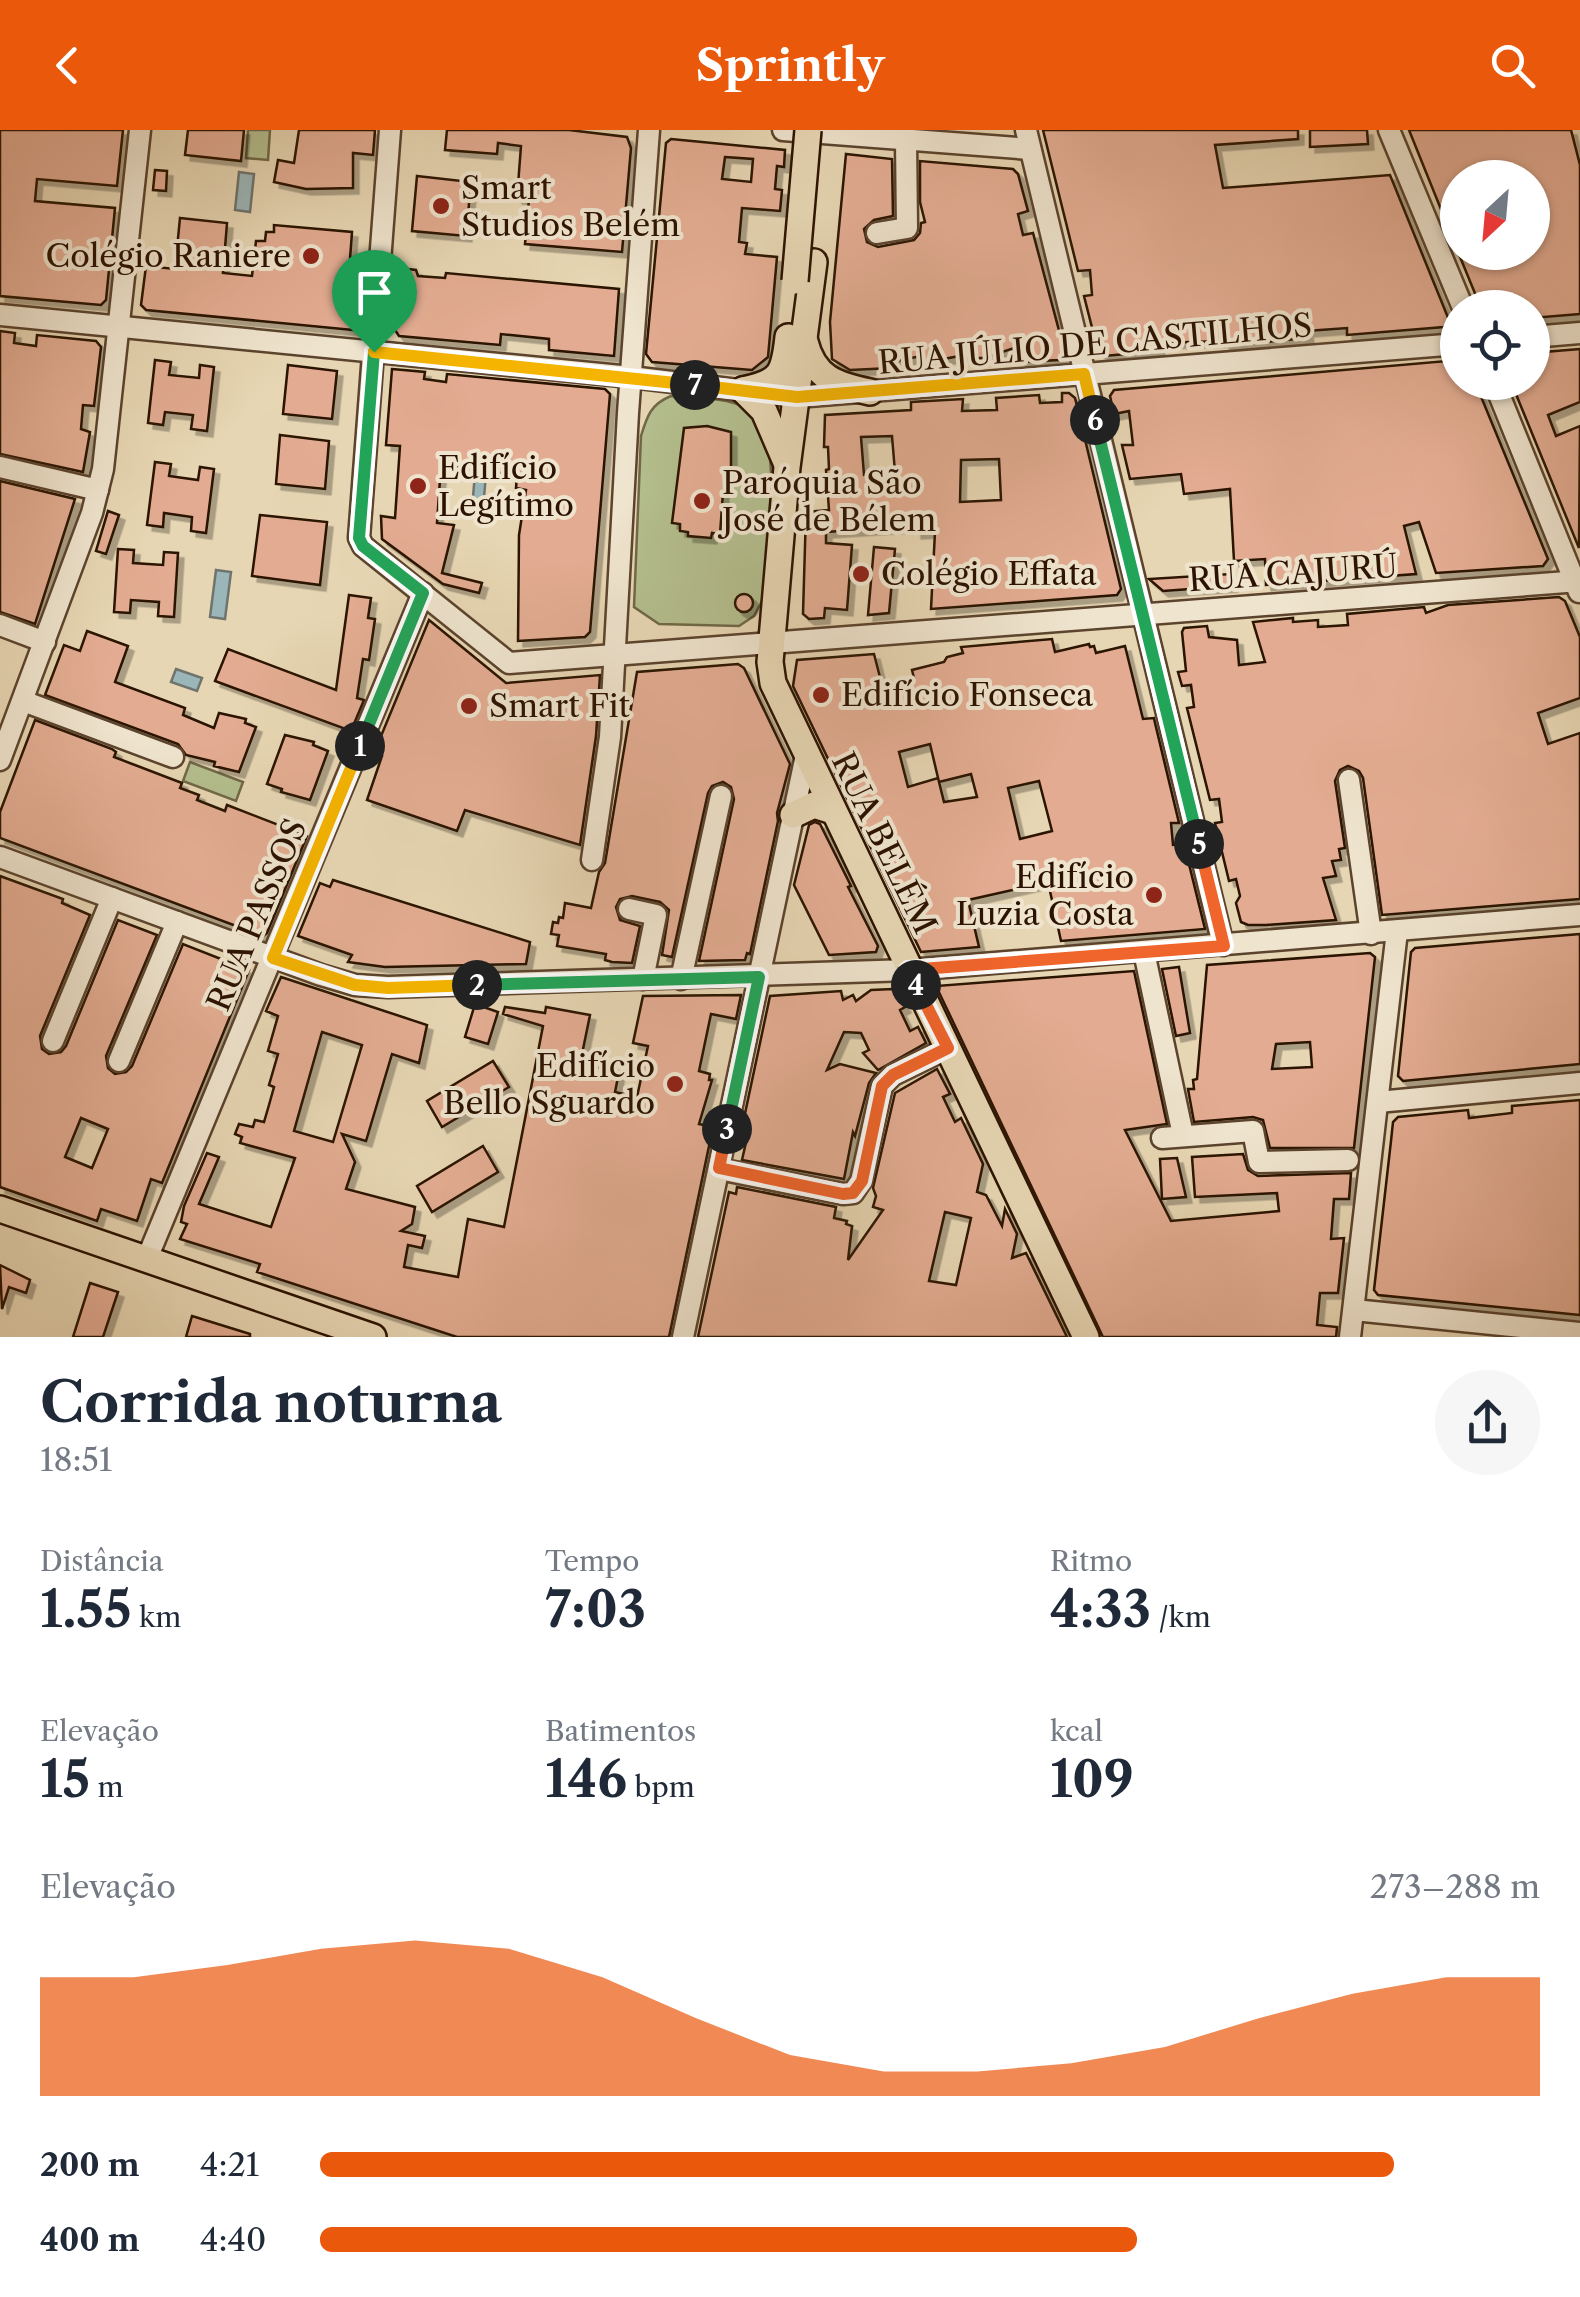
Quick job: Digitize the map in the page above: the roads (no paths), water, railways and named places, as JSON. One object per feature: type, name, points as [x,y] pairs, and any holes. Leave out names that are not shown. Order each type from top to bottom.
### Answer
[{"type":"main road","points":[[808,130],[796,336],[825,378],[870,392]]},
{"type":"main road","points":[[743,390],[768,384],[781,372],[796,336],[837,132]]},
{"type":"main road","name":"RUA BELÉM","points":[[796,336],[797,397],[772,643],[773,683],[1086,1337]]},
{"type":"main road","points":[[743,390],[764,411],[787,467]]},
{"type":"main road","points":[[793,815],[814,805],[834,811]]},
{"type":"main road","points":[[0,1210],[361,1335]]},
{"type":"street","points":[[0,760],[98,490],[121,327],[140,130]]},
{"type":"street","points":[[390,130],[360,540],[423,593]]},
{"type":"street","points":[[592,860],[606,776],[616,654],[650,130]]},
{"type":"street","points":[[783,130],[906,140],[1028,139],[1224,946]]},
{"type":"street","points":[[1390,130],[1456,290]]},
{"type":"street","points":[[878,233],[907,228],[906,140]]},
{"type":"street","points":[[0,315],[631,378]]},
{"type":"street","points":[[1550,336],[1580,333]]},
{"type":"street","name":"RUA JÚLIO DE CASTILHOS","points":[[631,378],[797,397],[1440,345]]},
{"type":"street","points":[[1501,400],[1578,585]]},
{"type":"street","points":[[0,467],[98,490]]},
{"type":"street","name":"RUA CAJURÚ","points":[[423,593],[509,663],[1578,585]]},
{"type":"street","name":"RUA PASSOS","points":[[146,1260],[423,593]]},
{"type":"street","points":[[0,625],[45,642]]},
{"type":"street","points":[[23,701],[173,757]]},
{"type":"street","points":[[684,1337],[806,755]]},
{"type":"street","points":[[1349,780],[1371,934]]},
{"type":"street","points":[[681,979],[720,796]]},
{"type":"street","points":[[0,857],[273,958],[355,985],[388,988],[908,970],[1580,915]]},
{"type":"street","points":[[53,1040],[112,898]]},
{"type":"street","points":[[628,909],[656,916],[644,980]]},
{"type":"street","points":[[119,1061],[177,922]]},
{"type":"street","points":[[1350,1337],[1397,931]]},
{"type":"street","points":[[1144,952],[1173,1136],[1255,1132],[1260,1162],[1348,1160]]},
{"type":"street","points":[[719,1168],[853,1193],[862,1181],[882,1086],[893,1075],[948,1048]]},
{"type":"street","points":[[1378,1102],[1580,1083]]},
{"type":"street","points":[[1354,1310],[1580,1332]]},
{"type":"water","points":[[239,172],[254,174],[250,212],[235,210]]},
{"type":"water","points":[[475,473],[486,474],[483,509],[472,509]]},
{"type":"water","points":[[216,570],[231,572],[225,619],[210,617]]},
{"type":"water","points":[[176,669],[202,678],[197,691],[171,682]]},
{"type":"place","name":"Smart Studios Belém","points":[[441,206]]},
{"type":"place","name":"Colégio Raniere","points":[[311,256]]},
{"type":"place","name":"Edifício Legítimo","points":[[418,486]]},
{"type":"place","name":"Paróquia São José de Bélem","points":[[702,501]]},
{"type":"place","name":"Colégio Effata","points":[[861,574]]},
{"type":"place","name":"Edifício Fonseca","points":[[821,695]]},
{"type":"place","name":"Smart Fit","points":[[469,706]]},
{"type":"place","name":"Edifício Luzia Costa","points":[[1154,895]]},
{"type":"place","name":"Edifício Bello Sguardo","points":[[675,1084]]}]
